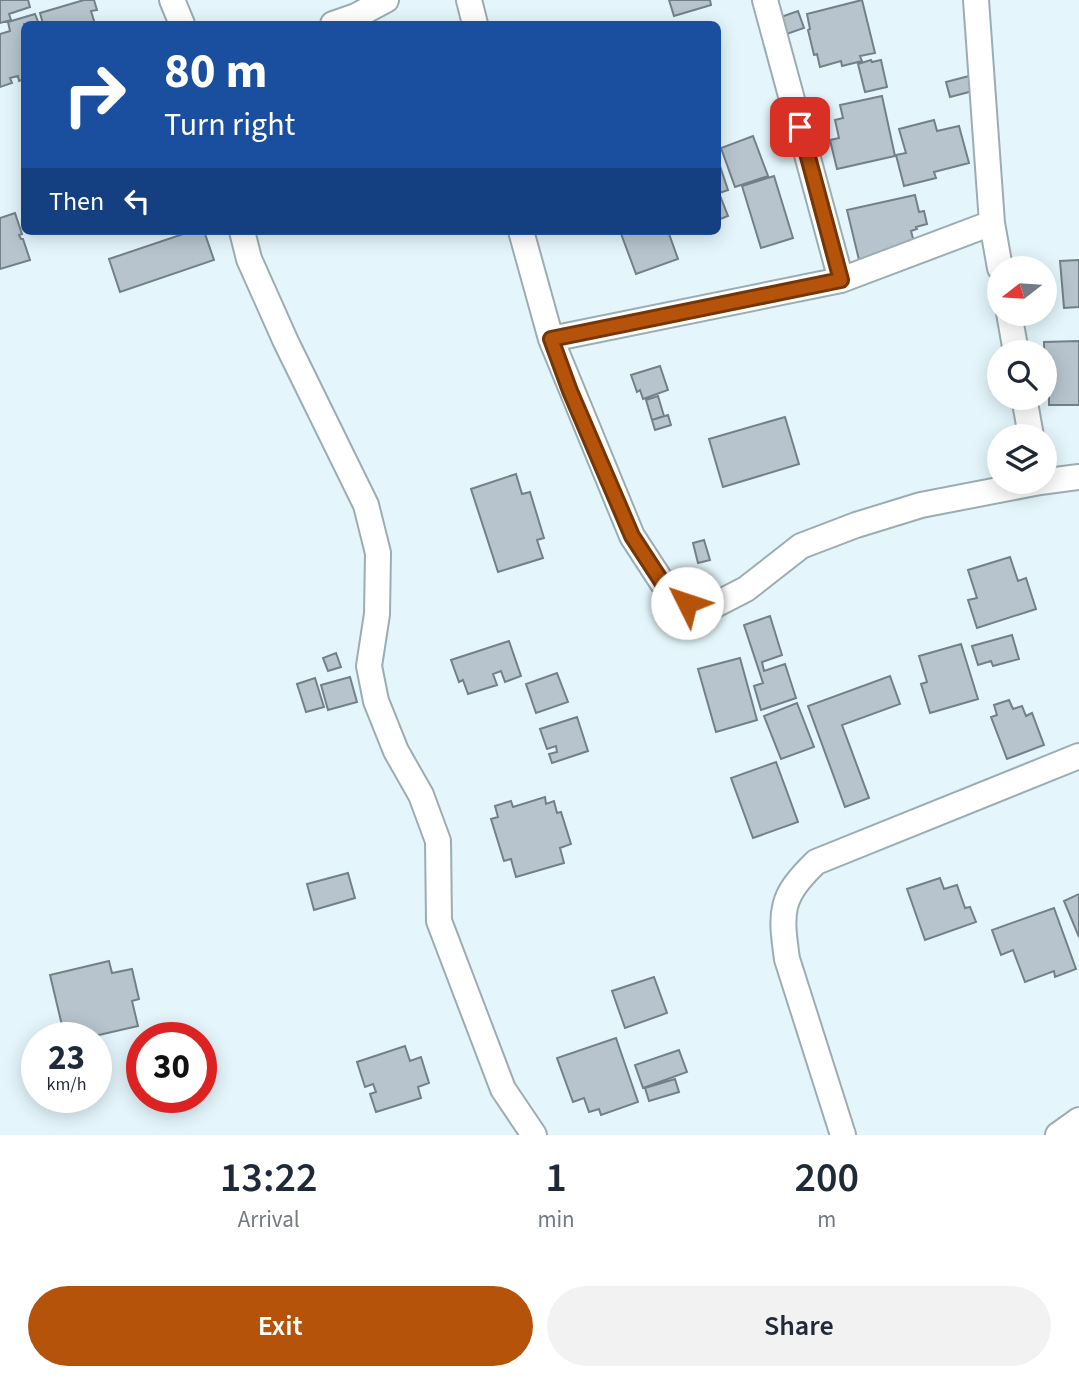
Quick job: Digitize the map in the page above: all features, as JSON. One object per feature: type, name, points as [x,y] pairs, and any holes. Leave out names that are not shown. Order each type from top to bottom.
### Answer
[{"type":"street","points":[[172,0],[181,21]]},
{"type":"street","points":[[342,21],[386,0]]},
{"type":"street","points":[[469,0],[473,21]]},
{"type":"street","points":[[765,0],[841,280]]},
{"type":"street","points":[[976,0],[992,223],[998,256]]},
{"type":"street","points":[[551,339],[841,280],[992,223]]},
{"type":"street","points":[[243,235],[249,259],[286,342],[366,505],[379,553],[377,614],[369,666],[376,701],[396,751],[421,795],[438,841],[439,921],[503,1089],[534,1135]]},
{"type":"street","points":[[522,235],[551,339],[570,391],[632,536],[662,582],[687,603],[715,605],[746,589],[801,546],[856,525],[921,505],[987,492]]},
{"type":"street","points":[[1057,480],[1079,477]]},
{"type":"street","points":[[843,1135],[787,959],[783,930],[784,902],[795,883],[816,862],[1079,756]]},
{"type":"street","points":[[1058,1135],[1079,1120]]},
{"type":"building","points":[[0,0],[28,0],[30,7],[9,14],[11,20],[0,23]]},
{"type":"building","points":[[84,0],[94,0],[97,10],[91,11],[94,21],[42,21],[40,13]]},
{"type":"building","points":[[669,0],[710,0],[711,5],[674,16]]},
{"type":"building","points":[[862,0],[875,53],[860,56],[862,61],[842,66],[841,61],[820,67],[817,54],[814,55],[807,14]]},
{"type":"building","points":[[798,11],[804,28],[781,36],[775,19]]},
{"type":"building","points":[[35,14],[38,21],[21,21],[21,80],[18,76],[10,78],[12,83],[0,87],[0,34],[10,31],[8,22]]},
{"type":"building","points":[[881,60],[887,87],[865,92],[858,64]]},
{"type":"building","points":[[969,76],[973,91],[950,97],[946,82]]},
{"type":"building","points":[[882,96],[895,156],[837,169],[830,140],[839,138],[835,120],[843,118],[840,105]]},
{"type":"building","points":[[934,120],[937,131],[959,126],[969,163],[934,172],[936,178],[904,186],[896,155],[906,153],[899,129]]},
{"type":"building","points":[[753,136],[768,176],[735,187],[721,148]]},
{"type":"building","points":[[721,169],[728,190],[721,192]]},
{"type":"building","points":[[774,176],[793,238],[761,248],[742,186]]},
{"type":"building","points":[[915,195],[919,212],[924,211],[927,224],[911,231],[915,246],[859,260],[847,210]]},
{"type":"building","points":[[721,198],[728,216],[721,219]]},
{"type":"building","points":[[15,213],[21,231],[19,235],[30,260],[0,269],[0,218]]},
{"type":"building","points":[[180,235],[205,235],[214,260],[120,292],[109,259]]},
{"type":"building","points":[[621,235],[669,235],[678,259],[636,274]]},
{"type":"building","points":[[1079,260],[1079,307],[1064,308],[1060,261]]},
{"type":"building","points":[[1079,341],[1079,405],[1057,405],[1057,342]]},
{"type":"building","points":[[660,366],[668,390],[643,399],[640,390],[637,392],[631,375]]},
{"type":"building","points":[[658,396],[664,416],[652,420],[646,400]]},
{"type":"building","points":[[668,415],[671,425],[655,430],[652,420]]},
{"type":"building","points":[[785,417],[799,464],[723,487],[709,439]]},
{"type":"building","points":[[516,474],[522,494],[530,492],[544,538],[537,540],[543,558],[498,572],[471,489]]},
{"type":"building","points":[[704,540],[710,560],[698,563],[693,543]]},
{"type":"building","points":[[1010,557],[1018,581],[1026,578],[1036,609],[977,628],[968,600],[977,598],[968,570]]},
{"type":"building","points":[[770,616],[782,655],[762,662],[764,671],[785,664],[796,698],[761,710],[754,686],[763,683],[744,625]]},
{"type":"building","points":[[1012,635],[1019,659],[993,666],[991,661],[978,665],[972,646]]},
{"type":"building","points":[[509,641],[521,676],[505,682],[501,671],[493,674],[497,685],[468,694],[463,680],[459,682],[451,660]]},
{"type":"building","points":[[961,644],[978,699],[930,713],[921,684],[927,682],[919,656]]},
{"type":"building","points":[[336,653],[341,667],[328,671],[323,658]]},
{"type":"building","points":[[740,658],[757,720],[716,732],[698,669]]},
{"type":"building","points":[[557,673],[568,702],[536,713],[526,684]]},
{"type":"building","points":[[890,676],[900,704],[842,725],[869,798],[845,807],[808,706]]},
{"type":"building","points":[[350,677],[357,702],[328,710],[321,685]]},
{"type":"building","points":[[315,678],[324,707],[306,712],[297,684]]},
{"type":"building","points":[[1009,700],[1013,709],[1022,706],[1026,716],[1032,713],[1044,745],[1007,759],[991,717],[997,715],[994,705]]},
{"type":"building","points":[[797,703],[814,747],[781,759],[764,716]]},
{"type":"building","points":[[577,717],[588,751],[552,763],[549,754],[557,752],[556,746],[547,749],[540,729]]},
{"type":"building","points":[[776,762],[798,822],[753,838],[731,778]]},
{"type":"building","points":[[545,797],[546,804],[554,801],[557,813],[561,812],[571,844],[560,848],[564,863],[516,877],[511,859],[504,861],[491,819],[498,817],[495,806],[511,801],[513,807]]},
{"type":"building","points":[[348,873],[355,898],[314,910],[307,884]]},
{"type":"building","points":[[940,878],[944,889],[957,885],[965,908],[970,907],[976,922],[925,940],[907,889]]},
{"type":"building","points":[[1079,894],[1079,937],[1064,901]]},
{"type":"building","points":[[1054,908],[1076,969],[1055,977],[1054,971],[1025,982],[1013,950],[1001,955],[992,930]]},
{"type":"building","points":[[109,961],[112,973],[132,969],[139,999],[132,1001],[137,1022],[126,1022],[126,1029],[112,1032],[112,1022],[61,1022],[50,975]]},
{"type":"building","points":[[654,977],[667,1013],[625,1028],[612,991]]},
{"type":"building","points":[[616,1038],[638,1102],[601,1115],[599,1109],[589,1112],[584,1098],[573,1102],[557,1058]]},
{"type":"building","points":[[405,1046],[410,1061],[421,1057],[429,1083],[418,1087],[421,1098],[376,1112],[370,1094],[376,1092],[373,1084],[365,1087],[357,1062]]},
{"type":"building","points":[[679,1050],[687,1072],[643,1088],[635,1065]]},
{"type":"building","points":[[675,1079],[679,1092],[649,1101],[645,1088]]},
{"type":"route","points":[[687,603],[662,582],[632,536],[570,391],[551,339],[841,280],[800,127]]}]
